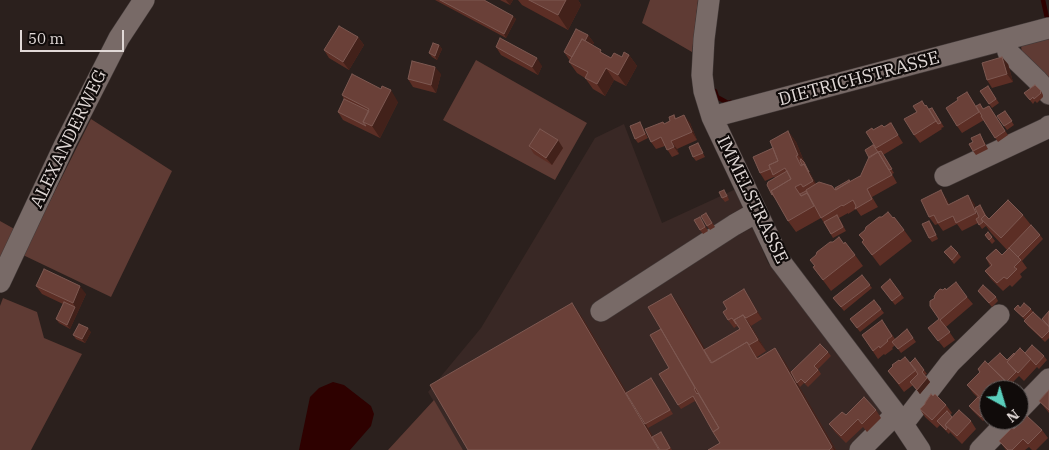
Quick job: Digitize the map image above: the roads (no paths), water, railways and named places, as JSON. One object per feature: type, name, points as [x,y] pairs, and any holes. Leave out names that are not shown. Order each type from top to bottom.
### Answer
[{"type":"street","name":"ALEXANDERWEG","points":[[0,282],[65,144],[110,56],[144,0]]},
{"type":"street","name":"IMMELSTRASSE","points":[[709,0],[702,75],[704,91],[712,117],[780,261],[899,419],[920,450]]},
{"type":"street","name":"DIETRICHSTRASSE","points":[[712,117],[1049,28]]},
{"type":"street","points":[[1005,40],[1008,52],[1049,94]]},
{"type":"street","points":[[945,176],[1049,126]]},
{"type":"street","points":[[601,311],[726,230],[758,212]]},
{"type":"street","points":[[860,450],[899,419],[950,363],[999,315]]},
{"type":"street","points":[[1029,400],[1049,379]]},
{"type":"street","points":[[980,450],[999,430]]},
{"type":"waterway","points":[[1043,0],[1047,18]]},
{"type":"waterway","points":[[715,91],[717,97],[728,103],[731,102]]}]
